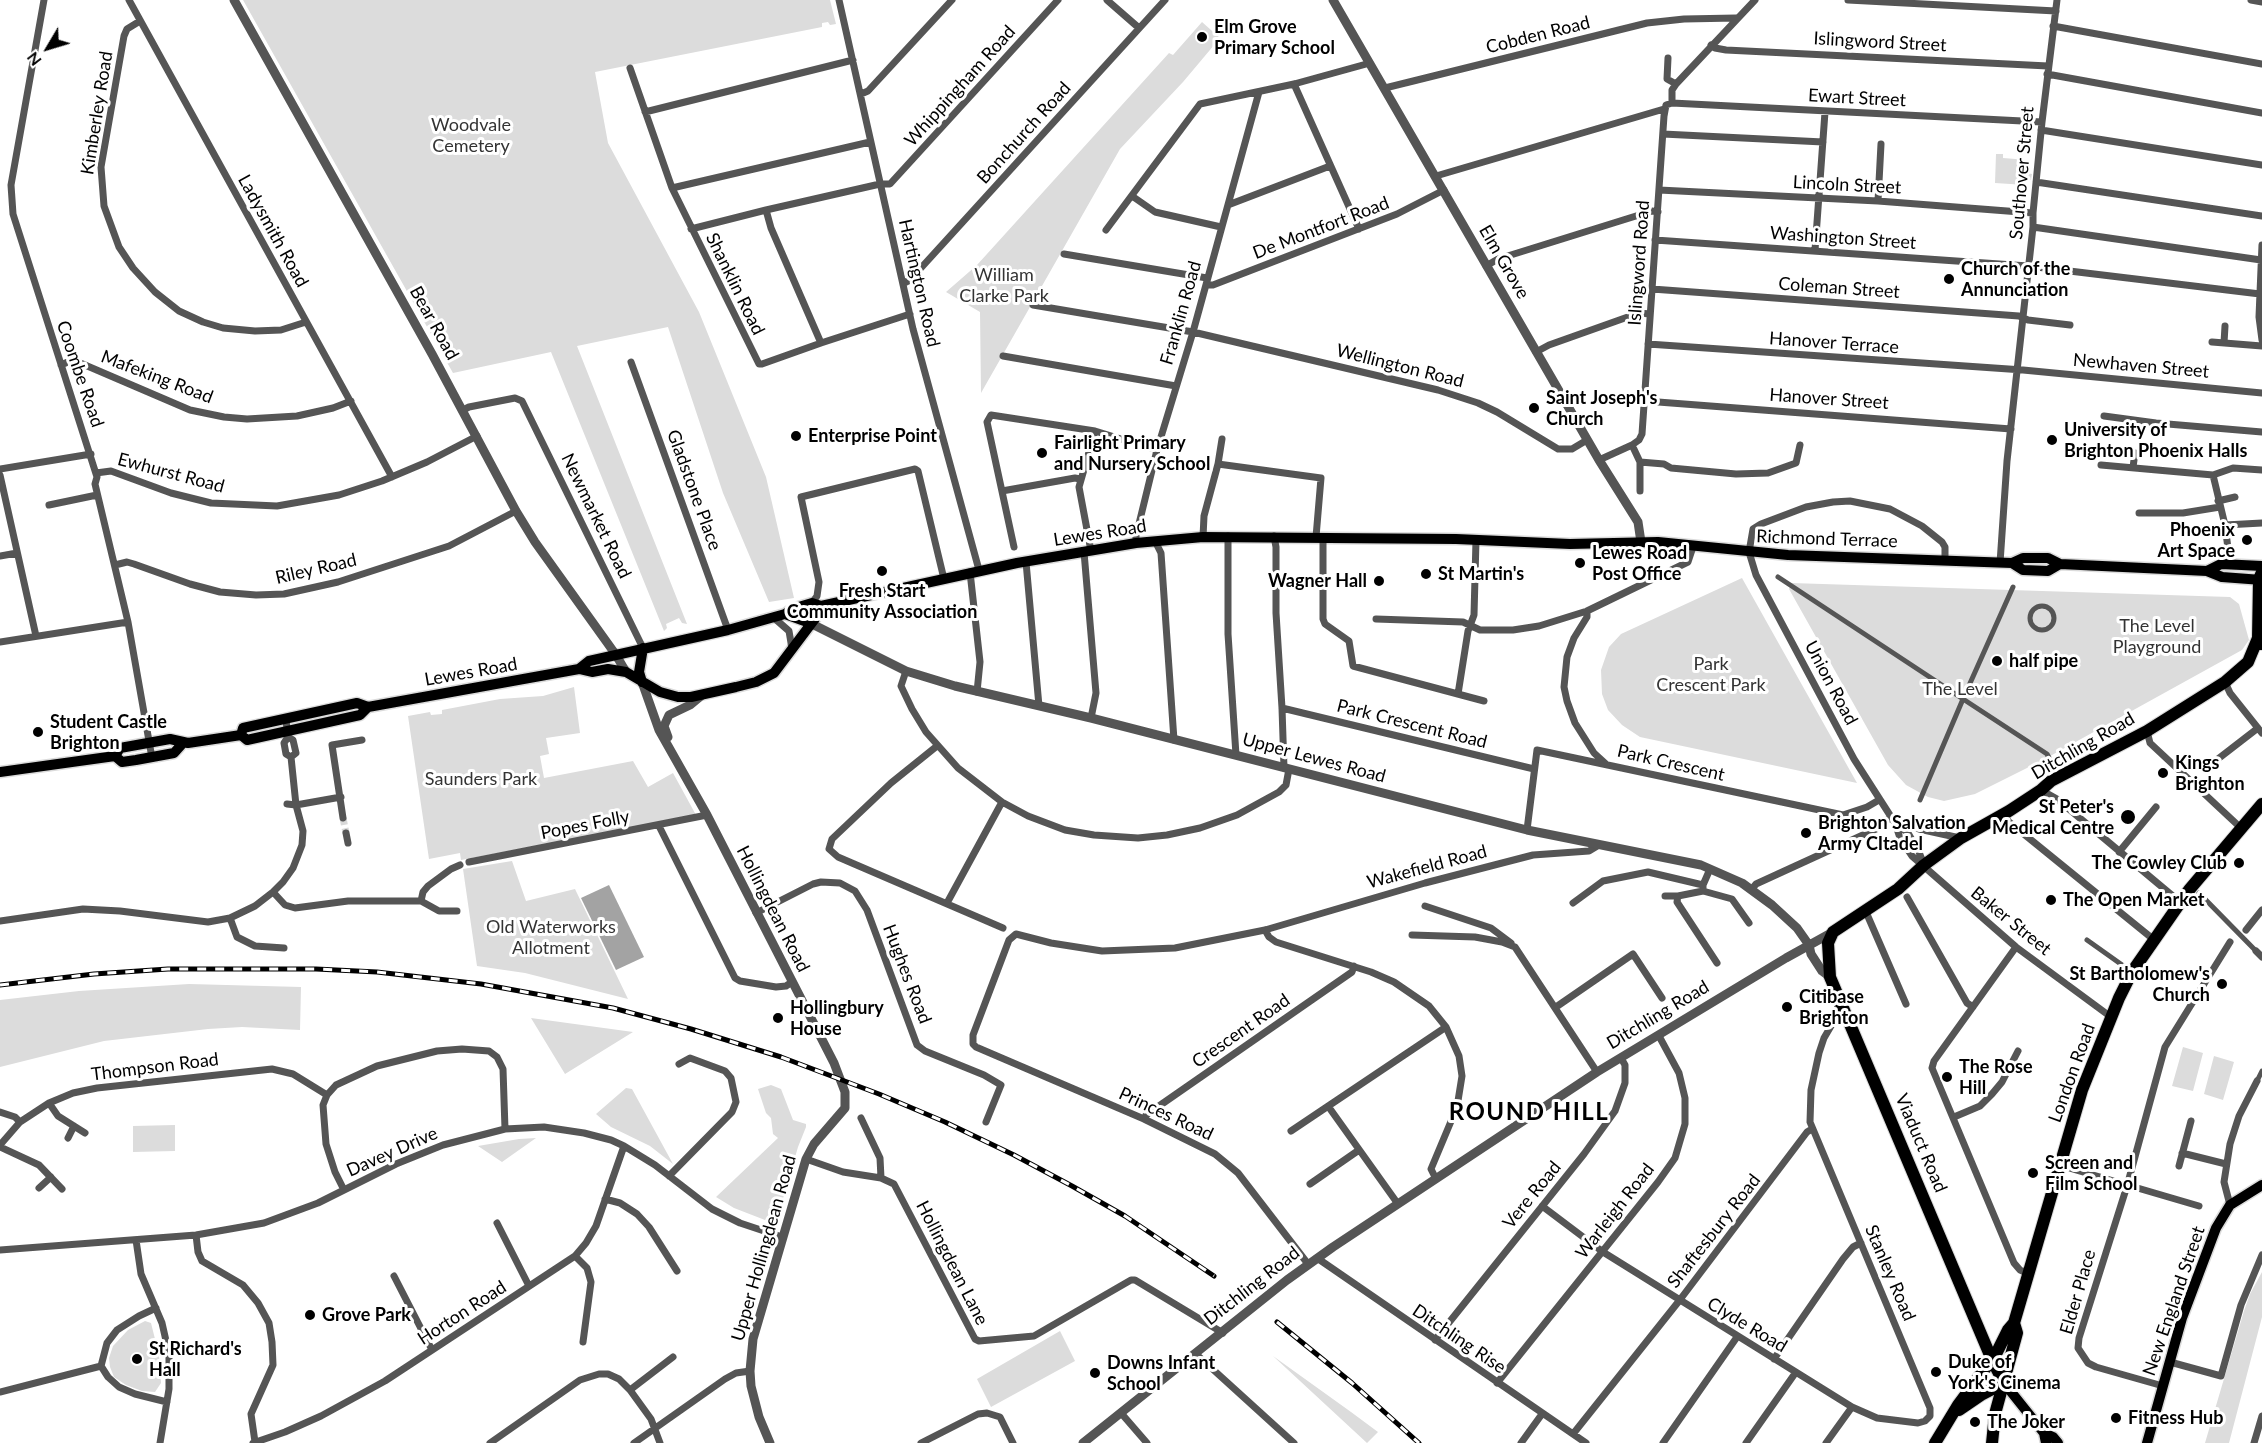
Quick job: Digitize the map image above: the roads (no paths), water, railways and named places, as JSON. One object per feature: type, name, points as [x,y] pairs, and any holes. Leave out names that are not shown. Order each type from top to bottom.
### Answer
[{"type":"highway","points":[[2260,642],[2261,577]]},
{"type":"highway","name":"Ditchling Road","points":[[1833,932],[1898,889],[1924,865],[1961,838],[2004,814],[2059,777],[2146,730],[2225,682],[2248,662],[2260,642]]},
{"type":"highway","name":"London Road","points":[[1935,1443],[1969,1388],[1992,1360],[2014,1323],[2082,1090],[2132,972],[2181,902],[2262,804]]},
{"type":"highway","points":[[1830,977],[1828,943],[1833,932]]},
{"type":"highway","name":"Viaduct Road","points":[[1830,977],[1992,1360],[2004,1383]]},
{"type":"highway","name":"London Road","points":[[1992,1443],[1995,1414],[2017,1333],[2014,1323]]},
{"type":"highway","points":[[1953,1414],[2004,1383]]},
{"type":"main road","name":"Lewes Road","points":[[579,669],[589,661],[728,630],[785,614],[792,609],[975,571],[1136,543],[1228,536],[1274,536],[1321,540],[1390,538],[1533,543],[1641,542]]},
{"type":"main road","name":"Richmond Terrace","points":[[1641,542],[1749,552],[2012,563],[2023,570],[2048,571],[2060,564],[2206,571],[2222,577],[2261,577]]},
{"type":"main road","name":"Richmond Terrace","points":[[2206,571],[2221,564],[2262,566]]},
{"type":"main road","points":[[626,672],[664,694],[678,697],[743,686],[769,676],[784,663],[817,616],[816,605]]},
{"type":"main road","name":"Upper Lewes Road","points":[[785,614],[810,623]]},
{"type":"main road","points":[[642,682],[639,672],[643,648]]},
{"type":"main road","name":"Lewes Road","points":[[241,735],[243,728],[357,703],[368,707],[579,669],[592,672],[608,669],[626,672]]},
{"type":"main road","name":"Lewes Road","points":[[115,756],[120,748],[170,739],[183,743],[241,735],[247,740],[288,735],[360,715],[368,707]]},
{"type":"main road","name":"Lewes Road","points":[[0,772],[115,756],[122,762],[152,758],[174,753],[183,743]]},
{"type":"main road","points":[[2230,1205],[2262,1185]]},
{"type":"main road","name":"New England Street","points":[[2147,1443],[2185,1309],[2221,1216],[2230,1205]]},
{"type":"main road","points":[[2004,1383],[2045,1438],[2053,1437],[2058,1443]]},
{"type":"street","name":"Coombe Road","points":[[44,0],[13,174],[11,205],[19,238],[68,380],[96,473],[97,495],[128,622],[152,758]]},
{"type":"street","name":"Ladysmith Road","points":[[129,0],[392,477]]},
{"type":"street","name":"Bear Road","points":[[234,0],[463,410],[516,512],[626,672]]},
{"type":"street","name":"Hartington Road","points":[[839,0],[910,314],[975,571],[979,654],[977,692]]},
{"type":"street","points":[[861,94],[868,91],[952,0]]},
{"type":"street","name":"Whippingham Road","points":[[691,229],[880,184],[888,185],[898,177],[1058,0]]},
{"type":"street","points":[[1107,0],[1139,28]]},
{"type":"street","name":"Bonchurch Road","points":[[904,283],[910,280],[1165,0]]},
{"type":"street","name":"Elm Grove","points":[[1333,0],[1587,440],[1638,522],[1641,542]]},
{"type":"street","points":[[1436,176],[1664,109],[1666,105],[1672,103],[1672,90],[1676,84],[1755,0]]},
{"type":"street","points":[[1848,0],[2056,11]]},
{"type":"street","name":"Southover Street","points":[[2000,563],[2041,126],[2057,0]]},
{"type":"street","points":[[2252,0],[2262,2]]},
{"type":"street","name":"Cobden Road","points":[[1385,88],[1647,23],[1684,19],[1736,18]]},
{"type":"street","name":"Kimberley Road","points":[[140,21],[128,29],[123,36],[102,160],[101,181],[104,206],[119,247],[138,275],[155,292],[179,310],[203,322],[223,328],[255,332],[281,330],[306,322]]},
{"type":"street","points":[[2054,26],[2262,64]]},
{"type":"street","name":"Islingword Street","points":[[1711,45],[1726,50],[2048,70],[2262,113]]},
{"type":"street","points":[[1668,58],[1667,79],[1676,84]]},
{"type":"street","points":[[645,112],[853,60]]},
{"type":"street","points":[[1106,230],[1200,104],[1294,84],[1370,63]]},
{"type":"street","name":"Shanklin Road","points":[[630,68],[672,188],[759,364],[910,314]]},
{"type":"street","points":[[1294,84],[1359,229]]},
{"type":"street","name":"Franklin Road","points":[[1136,543],[1142,507],[1157,450],[1193,332],[1259,92]]},
{"type":"street","name":"Ewart Street","points":[[1672,103],[2041,126],[2262,165]]},
{"type":"street","name":"Islingword Road","points":[[1632,445],[1641,436],[1645,401],[1664,109]]},
{"type":"street","points":[[1815,250],[1826,112]]},
{"type":"street","points":[[1663,134],[1823,142]]},
{"type":"street","points":[[672,188],[870,142]]},
{"type":"street","points":[[1878,201],[1881,144]]},
{"type":"street","points":[[1228,205],[1330,166]]},
{"type":"street","points":[[2036,182],[2262,216]]},
{"type":"street","name":"De Montfort Road","points":[[1207,281],[1216,284],[1408,209],[1444,190]]},
{"type":"street","name":"Lincoln Street","points":[[1659,190],[1878,201],[2033,213]]},
{"type":"street","points":[[1132,196],[1155,212],[1221,227]]},
{"type":"street","points":[[766,210],[771,228],[821,343]]},
{"type":"street","points":[[1486,266],[1498,259],[1652,211],[1658,212]]},
{"type":"street","points":[[2033,227],[2261,260]]},
{"type":"street","name":"Washington Street","points":[[1655,240],[2028,266],[2260,298]]},
{"type":"street","points":[[2262,245],[2260,298],[2262,340]]},
{"type":"street","points":[[1065,254],[1207,281]]},
{"type":"street","name":"Coleman Street","points":[[1652,289],[2023,318],[2070,325]]},
{"type":"street","name":"Wellington Road","points":[[1033,304],[1193,332],[1438,390],[1476,402],[1497,412],[1558,449],[1572,448],[1587,440]]},
{"type":"street","points":[[1536,352],[1549,345],[1639,313],[1650,314]]},
{"type":"street","points":[[2224,343],[2225,326]]},
{"type":"street","points":[[2212,342],[2262,346]]},
{"type":"street","name":"Hanover Terrace","points":[[1648,344],[2017,370]]},
{"type":"street","points":[[1003,356],[1176,386]]},
{"type":"street","name":"Mafeking Road","points":[[61,364],[70,361],[78,362],[190,410],[224,417],[247,419],[297,416],[333,408],[351,401]]},
{"type":"street","name":"Gladstone Place","points":[[631,362],[728,630]]},
{"type":"street","name":"Newhaven Street","points":[[2017,370],[2262,393]]},
{"type":"street","name":"Newmarket Road","points":[[463,410],[469,406],[515,398],[524,404],[643,648]]},
{"type":"street","name":"Hanover Street","points":[[1645,401],[2011,429]]},
{"type":"street","points":[[1014,547],[987,422],[990,416],[997,415],[1095,431],[1157,450]]},
{"type":"street","points":[[2104,416],[2262,432]]},
{"type":"street","points":[[1090,718],[1096,693],[1088,551],[1079,487],[1095,431]]},
{"type":"street","name":"Ewhurst Road","points":[[96,473],[117,472],[171,493],[211,503],[270,506],[339,495],[392,477],[477,436]]},
{"type":"street","points":[[1203,537],[1204,516],[1222,439]]},
{"type":"street","points":[[1599,460],[1632,445],[1641,462],[1640,491]]},
{"type":"street","points":[[1641,462],[1664,464],[1671,468],[1736,474],[1768,473],[1796,463],[1800,445]]},
{"type":"street","points":[[2133,467],[2135,453]]},
{"type":"street","points":[[0,469],[91,454]]},
{"type":"street","points":[[1218,464],[1318,477],[1322,481],[1323,619],[1325,624],[1349,641],[1353,666],[1485,701]]},
{"type":"street","points":[[2102,465],[2213,475],[2233,468],[2262,470]]},
{"type":"street","points":[[816,605],[819,582],[801,497],[915,469],[918,471],[944,579]]},
{"type":"street","points":[[0,475],[36,636]]},
{"type":"street","points":[[2213,475],[2225,525],[2230,564]]},
{"type":"street","points":[[1002,491],[1080,479]]},
{"type":"street","points":[[50,506],[97,495]]},
{"type":"street","points":[[2139,513],[2183,513],[2219,504],[2235,497]]},
{"type":"street","points":[[1749,552],[1753,529],[1757,526],[1806,507],[1850,501],[1890,509],[1922,526],[1942,542],[1945,547],[1946,560]]},
{"type":"street","name":"Riley Road","points":[[115,565],[127,562],[220,592],[284,594],[338,582],[449,546],[516,512]]},
{"type":"street","points":[[2225,525],[2262,524]]},
{"type":"street","points":[[1228,536],[1228,634],[1236,755]]},
{"type":"street","points":[[906,671],[902,688],[919,721],[937,746],[969,778],[1002,802],[1046,824],[1073,832],[1115,837],[1154,837],[1200,828],[1237,815],[1282,789],[1287,780],[1276,613],[1274,536]]},
{"type":"street","points":[[1458,694],[1468,631],[1474,615],[1476,540]]},
{"type":"street","points":[[1155,541],[1161,553],[1174,740]]},
{"type":"street","points":[[1376,620],[1463,622],[1472,624],[1480,630],[1519,630],[1545,625],[1587,610],[1688,562],[1693,547]]},
{"type":"street","name":"Union Road","points":[[1749,552],[1756,575],[1854,759],[1893,820],[1900,838],[1912,856],[1924,865]]},
{"type":"street","points":[[0,556],[17,553]]},
{"type":"street","points":[[1026,562],[1039,706]]},
{"type":"street","points":[[1778,577],[2047,754],[2059,777]]},
{"type":"street","points":[[1920,800],[2013,587]]},
{"type":"street","points":[[2044,607],[2051,611],[2053,622],[2048,628],[2040,630],[2033,626],[2031,614],[2036,608],[2044,607]]},
{"type":"street","name":"Park Crescent","points":[[1587,610],[1587,617],[1574,638],[1567,657],[1564,687],[1566,701],[1575,723],[1594,753],[1608,765],[1843,815],[1867,807],[1879,800]]},
{"type":"street","points":[[773,617],[789,631],[792,651]]},
{"type":"street","points":[[0,642],[128,622]]},
{"type":"street","name":"Upper Lewes Road","points":[[810,623],[906,671],[977,692],[1090,718],[1527,830],[1649,853],[1710,869],[1752,889],[1790,920],[1809,945]]},
{"type":"street","name":"Hollingdean Road","points":[[642,682],[659,730],[707,815],[838,1073],[845,1092],[844,1108]]},
{"type":"street","points":[[2214,762],[2260,730],[2230,693],[2225,682]]},
{"type":"street","points":[[673,756],[673,748],[664,726],[667,717],[690,705],[702,694]]},
{"type":"street","name":"Park Crescent Road","points":[[1282,708],[1534,770]]},
{"type":"street","points":[[0,921],[83,909],[155,915],[201,922],[230,918],[255,906],[273,892],[293,868],[301,849],[303,831],[296,805],[291,757],[286,754],[284,743],[288,735],[286,720]]},
{"type":"street","points":[[2146,730],[2150,743],[2242,829]]},
{"type":"street","points":[[343,818],[332,745],[362,740]]},
{"type":"street","points":[[937,746],[891,783],[832,839],[829,844],[830,851],[837,857],[1003,928]]},
{"type":"street","points":[[1527,830],[1537,750],[1608,765]]},
{"type":"street","points":[[2041,790],[2057,799],[2181,902]]},
{"type":"street","points":[[287,804],[296,805],[340,796]]},
{"type":"street","points":[[946,903],[1002,802]]},
{"type":"street","points":[[2119,852],[2156,807]]},
{"type":"street","points":[[2004,814],[2009,822],[2153,939]]},
{"type":"street","name":"Popes Folly","points":[[469,862],[707,815]]},
{"type":"street","points":[[1752,889],[1755,884],[1893,820],[1919,829],[1961,838]]},
{"type":"street","points":[[659,826],[735,978],[740,981],[776,987],[786,986],[792,982]]},
{"type":"street","points":[[346,833],[348,843]]},
{"type":"street","name":"Wakefield Road","points":[[973,1044],[973,1035],[1004,949],[1016,934],[1083,949],[1129,951],[1175,948],[1265,930],[1425,882],[1533,855],[1589,851],[1599,845]]},
{"type":"street","points":[[421,902],[423,892],[428,886],[460,865]]},
{"type":"street","name":"Baker Street","points":[[1924,865],[1935,878],[2016,947],[2111,1017]]},
{"type":"street","points":[[1703,888],[1710,869]]},
{"type":"street","points":[[1573,903],[1603,881],[1648,872],[1732,899],[1749,923]]},
{"type":"street","name":"Hughes Road","points":[[756,913],[822,882],[840,883],[855,891],[867,910],[917,1046],[1001,1084],[986,1122]]},
{"type":"street","points":[[1665,896],[1678,896],[1703,888]]},
{"type":"street","points":[[273,892],[285,905],[295,908],[348,901],[421,902],[439,911],[457,911]]},
{"type":"street","points":[[2199,893],[2262,957]]},
{"type":"street","points":[[1678,896],[1677,902],[1717,963]]},
{"type":"street","points":[[1906,897],[1967,1003],[1973,1007]]},
{"type":"street","points":[[1425,906],[1491,928],[1505,937],[1515,947],[1556,1007],[1597,1072]]},
{"type":"street","points":[[2127,1186],[2165,1047],[2230,942],[2246,930],[2262,910]]},
{"type":"street","points":[[1866,912],[1906,1004]]},
{"type":"street","points":[[230,918],[237,937],[255,946],[284,948]]},
{"type":"street","points":[[1265,930],[1276,942],[1383,977],[1429,1006],[1446,1027],[1455,1046],[1462,1076],[1457,1107],[1431,1169],[1436,1179]]},
{"type":"street","name":"Ditchling Road","points":[[1083,1443],[1308,1264],[1597,1072],[1833,932]]},
{"type":"street","points":[[1412,935],[1475,937],[1515,947]]},
{"type":"street","points":[[2087,940],[2132,972]]},
{"type":"street","name":"Viaduct Road","points":[[1809,945],[1815,960],[1830,977]]},
{"type":"street","points":[[2016,947],[1934,1061],[1932,1068],[2014,1263],[2020,1270],[2027,1273]]},
{"type":"street","points":[[1556,1007],[1632,954],[1657,996]]},
{"type":"street","name":"Crescent Road","points":[[1144,1119],[1146,1115],[1352,972],[1354,966]]},
{"type":"street","points":[[1812,1129],[1811,1090],[1819,1053],[1831,1026],[1832,1017],[1841,1002]]},
{"type":"street","points":[[1831,1026],[1849,1019]]},
{"type":"street","points":[[1291,1131],[1446,1027]]},
{"type":"street","name":"Warleigh Road","points":[[1497,1383],[1603,1252],[1675,1158],[1685,1124],[1686,1107],[1682,1081],[1672,1056],[1659,1036]]},
{"type":"street","name":"Princes Road","points":[[973,1044],[985,1053],[1045,1076],[1196,1143],[1225,1161],[1260,1201],[1308,1264]]},
{"type":"street","points":[[344,1190],[335,1172],[326,1144],[323,1105],[327,1095],[336,1085],[355,1075],[400,1059],[437,1051],[484,1050],[497,1057],[503,1069],[505,1129]]},
{"type":"street","points":[[1954,1117],[1980,1106],[1992,1094],[2002,1083],[2018,1051]]},
{"type":"street","points":[[669,1176],[732,1112],[736,1104],[731,1078],[725,1071],[690,1058],[679,1064]]},
{"type":"street","name":"Vere Road","points":[[1435,1340],[1584,1154],[1619,1104],[1626,1074],[1621,1058]]},
{"type":"street","name":"Thompson Road","points":[[0,1146],[20,1122],[49,1102],[73,1093],[97,1088],[272,1069],[293,1074],[327,1095]]},
{"type":"street","points":[[2230,1205],[2225,1189],[2226,1164],[2239,1116],[2262,1071]]},
{"type":"street","points":[[49,1102],[57,1115],[85,1133]]},
{"type":"street","points":[[1328,1106],[1398,1204]]},
{"type":"street","name":"Upper Hollingdean Road","points":[[770,1443],[755,1402],[750,1371],[757,1318],[806,1159],[814,1144],[844,1108]]},
{"type":"street","points":[[0,1112],[15,1117],[20,1122]]},
{"type":"street","points":[[806,1159],[843,1172],[863,1177],[881,1178],[880,1158],[861,1118]]},
{"type":"street","points":[[2179,1166],[2191,1122]]},
{"type":"street","points":[[68,1138],[74,1126]]},
{"type":"street","name":"Davey Drive","points":[[0,1250],[196,1235],[264,1223],[284,1217],[423,1152],[505,1129],[557,1128],[598,1136],[639,1153],[712,1209],[741,1223],[782,1237]]},
{"type":"street","name":"Stanley Road","points":[[1812,1129],[1930,1408],[1928,1419],[1918,1423]]},
{"type":"street","name":"Shaftesbury Road","points":[[1573,1434],[1679,1301],[1807,1132],[1812,1129]]},
{"type":"street","points":[[0,1146],[39,1165],[62,1189]]},
{"type":"street","name":"Horton Road","points":[[254,1443],[285,1432],[328,1412],[385,1381],[575,1256],[592,1235],[624,1146]]},
{"type":"street","points":[[1310,1184],[1359,1150]]},
{"type":"street","points":[[2182,1153],[2226,1164]]},
{"type":"street","points":[[2059,1165],[2199,1206]]},
{"type":"street","points":[[39,1188],[51,1177]]},
{"type":"street","name":"Hollingdean Lane","points":[[881,1178],[894,1184],[975,1339],[979,1341],[1029,1338],[1131,1280],[1135,1280],[1223,1333]]},
{"type":"street","name":"Elder Place","points":[[2127,1186],[2096,1279],[2078,1348],[2088,1363],[2096,1367],[2163,1386]]},
{"type":"street","points":[[605,1199],[620,1203],[637,1214],[650,1227],[677,1271]]},
{"type":"street","name":"Clyde Road","points":[[1542,1206],[1603,1252],[1737,1338],[1852,1407],[1877,1418],[1918,1423]]},
{"type":"street","points":[[497,1223],[529,1286]]},
{"type":"street","points":[[196,1235],[201,1261],[231,1276],[243,1285],[258,1303],[269,1323],[273,1365],[250,1414],[254,1443]]},
{"type":"street","points":[[136,1240],[141,1274],[156,1308],[169,1353],[167,1402],[160,1443]]},
{"type":"street","points":[[1774,1359],[1849,1252],[1861,1243]]},
{"type":"street","points":[[2170,1362],[2221,1376],[2241,1305],[2262,1255]]},
{"type":"street","points":[[575,1256],[587,1268],[591,1282],[583,1342]]},
{"type":"street","name":"Ditchling Rise","points":[[1317,1258],[1586,1443]]},
{"type":"street","points":[[394,1275],[432,1350]]},
{"type":"street","points":[[156,1308],[117,1330],[107,1343],[101,1366],[118,1387],[167,1402]]},
{"type":"street","points":[[1663,1443],[1737,1338]]},
{"type":"street","points":[[1196,1354],[1294,1443]]},
{"type":"street","points":[[630,1390],[673,1357]]},
{"type":"street","points":[[0,1392],[101,1366]]},
{"type":"street","points":[[634,1443],[736,1372],[750,1371]]},
{"type":"street","points":[[1746,1443],[1796,1372]]},
{"type":"street","points":[[490,1443],[580,1380],[590,1376],[608,1374],[619,1379],[630,1390],[651,1419],[660,1443]]},
{"type":"street","points":[[1826,1443],[1852,1407]]},
{"type":"street","points":[[921,1443],[978,1414],[987,1413],[1000,1417],[1013,1443]]},
{"type":"street","points":[[1121,1413],[1147,1443]]},
{"type":"street","points":[[1521,1443],[1542,1414]]},
{"type":"street","points":[[2254,1443],[2262,1416]]},
{"type":"tunnel","points":[[343,818],[346,833]]},
{"type":"railway","points":[[0,985],[94,974],[168,969],[316,969],[377,972],[481,984],[613,1008],[781,1057],[945,1122],[1014,1155],[1125,1216],[1214,1276]]},
{"type":"railway","points":[[1277,1322],[1352,1383],[1419,1443]]},
{"type":"place","name":"Elm Grove Primary School","points":[[1202,37]]},
{"type":"place","name":"Church of the Annunciation","points":[[1949,279]]},
{"type":"place","name":"Saint Joseph's Church","points":[[1534,408]]},
{"type":"place","name":"Enterprise Point","points":[[796,436]]},
{"type":"place","name":"University of Brighton Phoenix Halls","points":[[2052,440]]},
{"type":"place","name":"Fairlight Primary and Nursery School","points":[[1042,453]]},
{"type":"place","name":"Phoenix Art Space","points":[[2247,540]]},
{"type":"place","name":"Lewes Road Post Office","points":[[1580,563]]},
{"type":"place","name":"Fresh Start Community Association","points":[[882,571]]},
{"type":"place","name":"St Martin's","points":[[1426,574]]},
{"type":"place","name":"Wagner Hall","points":[[1379,581]]},
{"type":"place","name":"half pipe","points":[[1997,661]]},
{"type":"place","name":"Student Castle Brighton","points":[[38,732]]},
{"type":"place","name":"Kings Brighton","points":[[2163,773]]},
{"type":"place","name":"St Peter's Medical Centre","points":[[2128,817]]},
{"type":"place","name":"Brighton Salvation Army CItadel","points":[[1806,833]]},
{"type":"place","name":"The Cowley Club","points":[[2239,863]]},
{"type":"place","name":"The Open Market","points":[[2051,900]]},
{"type":"place","name":"St Bartholomew's Church","points":[[2222,984]]},
{"type":"place","name":"Citibase Brighton","points":[[1787,1007]]},
{"type":"place","name":"Hollingbury House","points":[[778,1018]]},
{"type":"place","name":"The Rose Hill","points":[[1947,1077]]},
{"type":"place","name":"Screen and Film School","points":[[2033,1173]]},
{"type":"place","name":"Grove Park","points":[[310,1315]]},
{"type":"place","name":"St Richard's Hall","points":[[137,1359]]},
{"type":"place","name":"Duke of York's Cinema","points":[[1936,1372]]},
{"type":"place","name":"Downs Infant School","points":[[1095,1373]]},
{"type":"place","name":"Fitness Hub","points":[[2116,1418]]},
{"type":"place","name":"The Joker","points":[[1975,1422]]},
{"type":"district","name":"ROUND HILL","points":[[1529,1112]]},
{"type":"park label","name":"Woodvale Cemetery","points":[[471,135]]},
{"type":"park label","name":"William Clarke Park","points":[[1004,285]]},
{"type":"park label","name":"The Level Playground","points":[[2157,636]]},
{"type":"park label","name":"Park Crescent Park","points":[[1711,674]]},
{"type":"park label","name":"The Level","points":[[1960,689]]},
{"type":"park label","name":"Saunders Park","points":[[481,779]]},
{"type":"park label","name":"Old Waterworks Allotment","points":[[551,937]]}]
